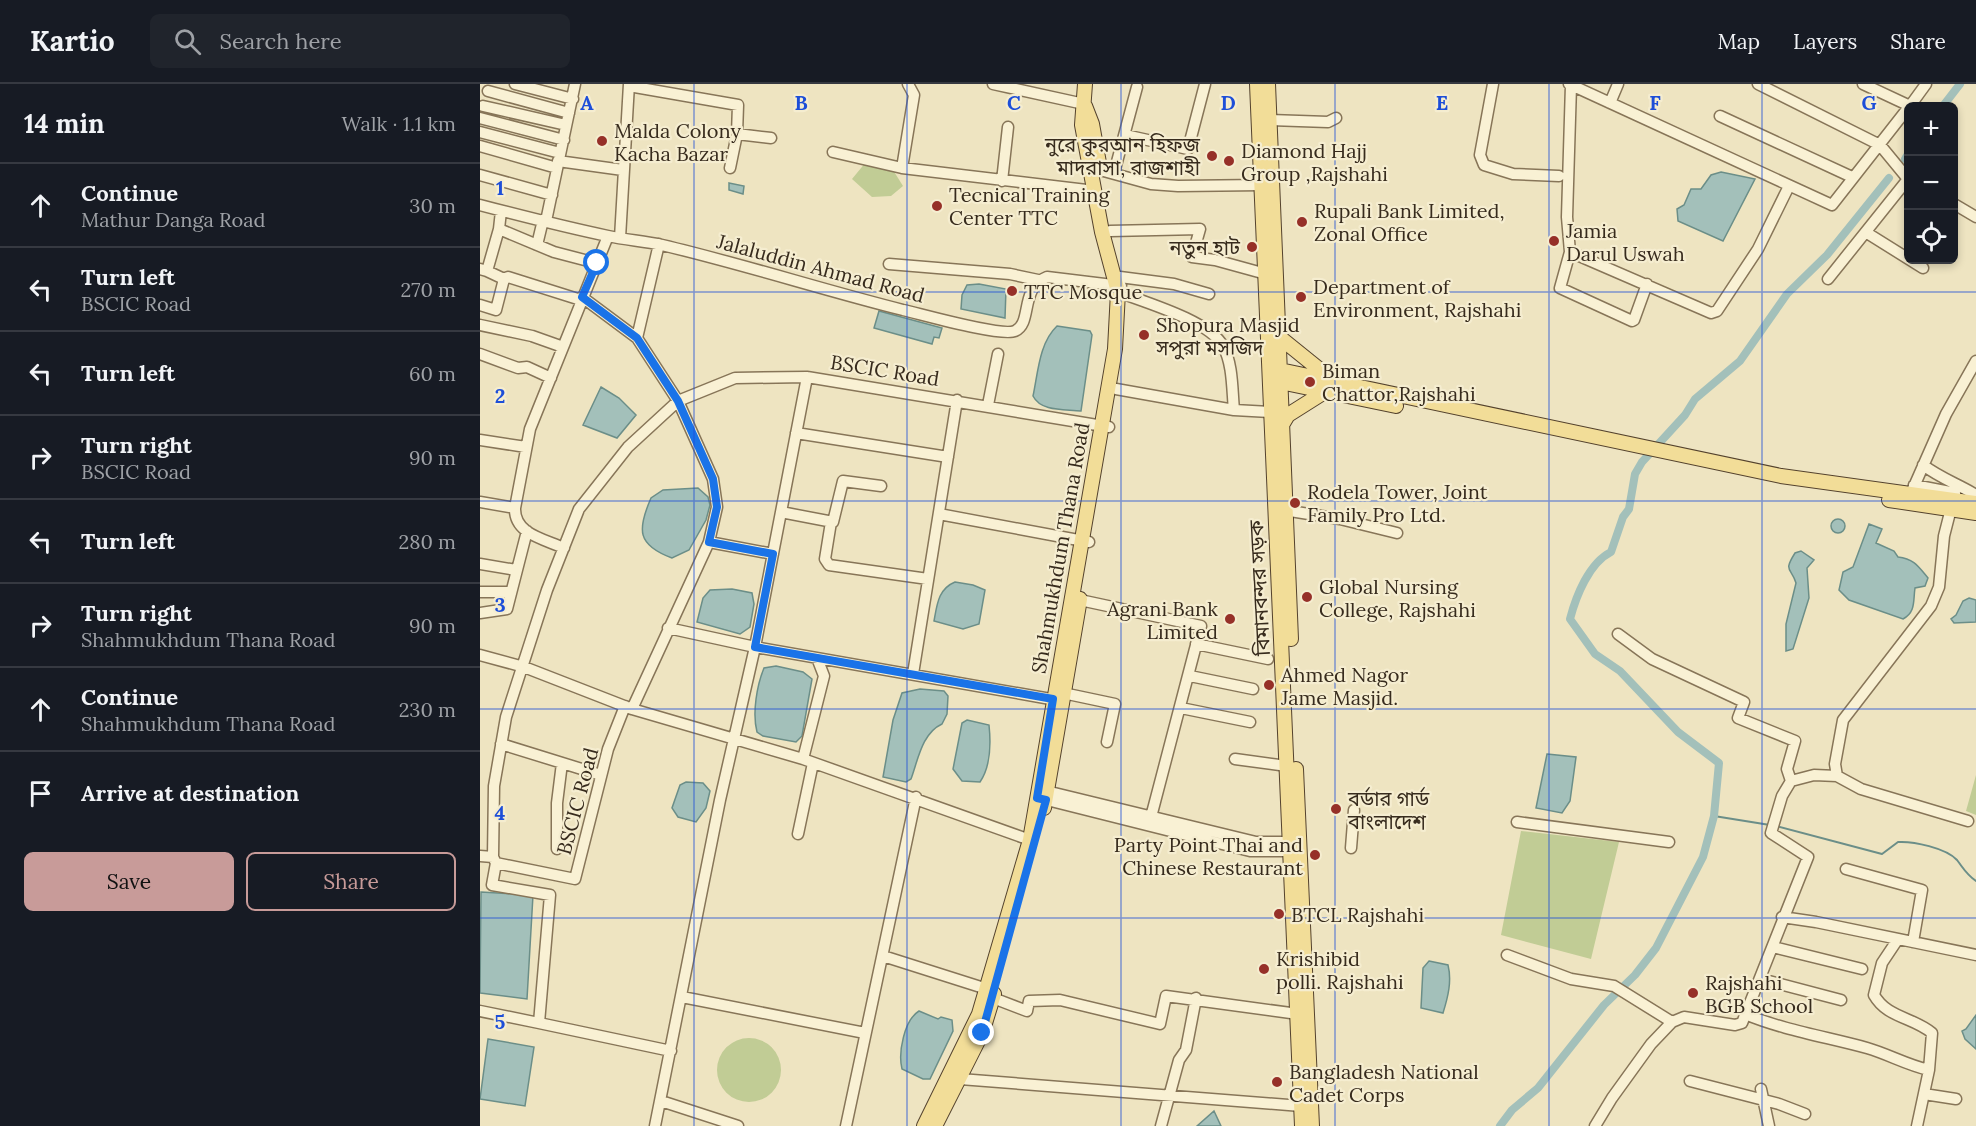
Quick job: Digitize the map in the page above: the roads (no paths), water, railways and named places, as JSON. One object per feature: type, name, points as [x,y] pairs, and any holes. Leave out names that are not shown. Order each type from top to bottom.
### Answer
[{"type":"main road","name":"Shahmukhdum Thana Road","points":[[924,1126],[990,993],[1042,795],[1105,426],[1120,287],[1095,191],[1082,125],[1085,84]]},
{"type":"main road","name":"বিমানবন্দর সড়ক","points":[[1257,84],[1290,846],[1297,902],[1312,1126]]},
{"type":"main road","name":"বিমানবন্দর সড়ক","points":[[1268,84],[1282,425],[1302,1126]]},
{"type":"main road","name":"Shahmukhdum Thana Road","points":[[1084,104],[1107,172],[1110,231],[1120,287],[1123,337],[1116,388],[1105,426]]},
{"type":"main road","points":[[1278,336],[1332,388]]},
{"type":"main road","points":[[1280,376],[1660,456],[1781,476],[1913,489],[1976,513]]},
{"type":"main road","points":[[1282,425],[1288,415],[1332,388]]},
{"type":"main road","points":[[1660,456],[1779,485],[1953,504],[1976,503]]},
{"type":"main road","name":"Shahmukhdum Thana Road","points":[[1059,697],[1080,600],[1085,542]]},
{"type":"main road","name":"Shahmukhdum Thana Road","points":[[935,1126],[982,1033],[990,993],[1042,795]]},
{"type":"street","points":[[515,84],[573,99]]},
{"type":"street","points":[[537,245],[552,195],[573,99],[574,84]]},
{"type":"street","points":[[902,168],[914,95],[908,84]]},
{"type":"street","points":[[993,84],[1084,104]]},
{"type":"street","points":[[1125,135],[1188,149],[1204,84]]},
{"type":"street","points":[[1493,84],[1480,155],[1484,165],[1513,174],[1559,176]]},
{"type":"street","points":[[1647,284],[1634,320],[1627,319],[1560,288],[1570,252],[1567,217],[1570,84],[1832,206],[1852,177],[1904,113]]},
{"type":"street","points":[[1610,103],[1618,84]]},
{"type":"street","points":[[1758,84],[1880,145],[1904,174]]},
{"type":"street","points":[[1863,84],[1910,106],[1926,84]]},
{"type":"street","points":[[620,238],[629,85],[738,105],[737,134],[730,168]]},
{"type":"street","points":[[1137,87],[1125,135],[1107,172],[1151,184],[1262,185]]},
{"type":"street","points":[[564,140],[480,118],[489,88],[569,113]]},
{"type":"street","points":[[483,106],[566,126]]},
{"type":"street","points":[[1720,116],[1852,177]]},
{"type":"street","points":[[1270,120],[1328,122],[1336,118]]},
{"type":"street","points":[[1002,181],[1008,127]]},
{"type":"street","points":[[480,132],[558,161]]},
{"type":"street","points":[[737,134],[771,138]]},
{"type":"street","points":[[480,146],[558,161],[623,170]]},
{"type":"street","points":[[833,152],[902,168],[1095,191]]},
{"type":"street","points":[[480,175],[552,195]]},
{"type":"street","points":[[1828,279],[1904,184]]},
{"type":"street","points":[[1570,252],[1711,314],[1717,310],[1758,249],[1789,186]]},
{"type":"street","name":"Jalaluddin Ahmad Road","points":[[480,205],[608,236],[659,244],[878,303],[965,325],[1007,332],[1015,331],[1022,325],[1031,290],[1038,280]]},
{"type":"street","points":[[1958,207],[1976,217]]},
{"type":"street","points":[[483,270],[499,229],[501,211]]},
{"type":"street","points":[[499,229],[537,245],[597,263]]},
{"type":"street","points":[[1110,231],[1200,229],[1192,257],[1215,260],[1266,274]]},
{"type":"street","points":[[1867,233],[1923,268]]},
{"type":"street","points":[[564,548],[520,527],[515,518],[515,508],[530,429],[608,236]]},
{"type":"street","points":[[637,338],[659,244]]},
{"type":"street","points":[[889,264],[1010,274],[1038,280],[1047,277],[1120,287],[1174,284],[1209,294]]},
{"type":"street","name":"BSCIC Road","points":[[483,270],[504,279],[508,277],[582,298],[637,338],[678,401],[713,479],[717,507],[709,542],[629,707],[601,775],[575,879],[495,860],[494,786],[506,717],[547,590],[579,510],[628,447],[678,401],[735,378],[807,376],[1105,426]]},
{"type":"street","points":[[480,305],[496,310],[504,279]]},
{"type":"street","points":[[1120,287],[1206,329],[1223,346],[1231,378],[1234,410]]},
{"type":"street","points":[[480,325],[532,336],[563,347]]},
{"type":"street","points":[[480,354],[518,368],[527,367],[551,378]]},
{"type":"street","points":[[988,405],[998,354]]},
{"type":"street","points":[[1913,489],[1946,414],[1976,361]]},
{"type":"street","name":"BSCIC Road","points":[[655,1126],[734,737],[755,647],[807,376]]},
{"type":"street","points":[[1116,388],[1234,410],[1270,412]]},
{"type":"street","name":"BSCIC Road","points":[[913,674],[957,400]]},
{"type":"street","points":[[796,433],[948,458]]},
{"type":"street","points":[[480,441],[526,447]]},
{"type":"street","points":[[1923,465],[1935,475],[1956,482],[1976,495]]},
{"type":"street","points":[[881,486],[843,481],[831,522],[825,559],[829,566],[928,579]]},
{"type":"street","points":[[480,502],[515,508]]},
{"type":"street","points":[[1837,776],[1835,764],[1843,720],[1930,606],[1939,587],[1944,536],[1953,504]]},
{"type":"street","points":[[1284,510],[1340,519],[1397,533]]},
{"type":"street","points":[[781,512],[831,522]]},
{"type":"street","points":[[939,514],[1085,542]]},
{"type":"street","points":[[480,613],[507,609],[527,531]]},
{"type":"street","points":[[709,542],[773,554]]},
{"type":"street","points":[[480,564],[516,570]]},
{"type":"street","points":[[480,592],[511,592]]},
{"type":"street","points":[[1080,600],[1201,626],[1190,676],[1151,817]]},
{"type":"street","points":[[668,628],[817,658],[1115,704],[1107,742]]},
{"type":"street","points":[[1618,634],[1652,659],[1744,702],[1738,718],[1795,741],[1787,769],[1791,781]]},
{"type":"street","points":[[1196,644],[1268,660]]},
{"type":"street","points":[[480,655],[524,667],[629,707],[734,737],[916,797],[1030,840]]},
{"type":"street","points":[[798,834],[808,761],[824,676],[817,658]]},
{"type":"street","points":[[1190,676],[1253,689]]},
{"type":"street","points":[[1181,708],[1250,723]]},
{"type":"street","points":[[501,744],[601,775]]},
{"type":"street","points":[[1235,759],[1287,766]]},
{"type":"street","points":[[557,849],[556,803],[562,763]]},
{"type":"street","points":[[1595,1126],[1651,1044],[1672,1022],[1684,1017],[1735,1025],[1742,1023],[1761,979],[1782,917],[1808,858],[1771,833],[1782,796],[1791,781],[1814,775],[1837,776],[1861,789],[1968,821]]},
{"type":"street","points":[[1042,795],[1151,817],[1256,842],[1290,846]]},
{"type":"street","points":[[1042,795],[1250,851],[1290,846]]},
{"type":"street","points":[[846,1126],[916,797]]},
{"type":"street","points":[[1352,848],[1354,810]]},
{"type":"street","points":[[1517,822],[1669,842]]},
{"type":"street","points":[[480,856],[495,860],[492,885]]},
{"type":"street","points":[[1846,869],[1922,890],[1913,942]]},
{"type":"street","points":[[480,885],[550,895],[539,1023]]},
{"type":"street","points":[[1782,917],[1976,955]]},
{"type":"street","points":[[1898,939],[1882,963],[1874,995],[1879,1004],[1892,1014],[1923,1026],[1932,1033],[1929,1070],[1917,1126]]},
{"type":"street","points":[[1773,946],[1862,969]]},
{"type":"street","points":[[1507,955],[1571,979],[1614,986],[1626,996],[1672,1022]]},
{"type":"street","points":[[883,956],[990,993],[1027,1011],[1029,1001],[1060,1000],[1160,1024],[1166,996],[1196,998],[1298,1014]]},
{"type":"street","points":[[1761,979],[1841,1000]]},
{"type":"street","points":[[682,998],[865,1033]]},
{"type":"street","points":[[1161,1126],[1179,1060],[1186,1050],[1196,998]]},
{"type":"street","points":[[480,1011],[671,1051]]},
{"type":"street","points":[[1745,1014],[1787,1028],[1868,1048],[1909,1065],[1929,1070]]},
{"type":"street","points":[[960,1079],[1301,1107]]},
{"type":"street","points":[[1690,1081],[1804,1114]]},
{"type":"street","points":[[1761,1089],[1769,1126]]},
{"type":"street","points":[[1924,1094],[1956,1099]]},
{"type":"street","points":[[661,1101],[738,1126]]},
{"type":"water","points":[[1721,172],[1755,179],[1723,241],[1678,221],[1677,209],[1684,205],[1691,189],[1701,189],[1711,175]]},
{"type":"water","points":[[729,183],[744,186],[743,194],[729,190]]},
{"type":"water","points":[[979,284],[1006,289],[1005,318],[961,309],[962,295],[967,285]]},
{"type":"water","points":[[879,311],[942,328],[939,338],[934,337],[932,344],[874,328]]},
{"type":"water","points":[[1057,326],[1090,331],[1092,335],[1081,411],[1047,407],[1033,396],[1046,341]]},
{"type":"water","points":[[601,387],[619,398],[636,415],[617,438],[583,425]]},
{"type":"water","points":[[698,488],[708,497],[710,505],[706,520],[689,550],[672,558],[652,548],[646,542],[642,528],[651,498],[663,490]]},
{"type":"water","points":[[1835,519],[1841,519],[1845,526],[1841,533],[1835,533],[1831,529],[1831,523]]},
{"type":"water","points":[[1869,524],[1882,529],[1876,543],[1894,551],[1898,557],[1912,561],[1928,578],[1925,586],[1915,588],[1912,610],[1903,619],[1849,600],[1839,590],[1843,572],[1853,567]]},
{"type":"water","points":[[1801,551],[1814,560],[1807,568],[1809,598],[1793,649],[1786,651],[1786,624],[1796,583],[1789,567],[1795,553]]},
{"type":"water","points":[[955,582],[985,590],[979,624],[963,629],[934,621],[937,603],[942,593]]},
{"type":"water","points":[[732,589],[752,593],[754,604],[750,627],[740,634],[697,622],[703,598],[710,590]]},
{"type":"water","points":[[1969,598],[1976,600],[1976,622],[1954,623],[1951,619],[1956,615],[1963,601]]},
{"type":"water","points":[[776,666],[803,672],[812,679],[802,736],[796,742],[763,736],[757,732],[755,708],[759,682],[764,668]]},
{"type":"water","points":[[920,689],[944,691],[948,696],[947,714],[942,724],[935,728],[925,740],[911,779],[906,782],[883,777],[893,720],[902,693]]},
{"type":"water","points":[[967,720],[989,725],[989,755],[984,776],[980,782],[962,781],[953,769],[962,723]]},
{"type":"water","points":[[1547,754],[1576,757],[1570,801],[1562,813],[1536,808]]},
{"type":"water","points":[[686,782],[703,783],[710,791],[706,808],[696,822],[678,817],[672,808],[680,785]]},
{"type":"water","points":[[481,892],[533,895],[527,999],[480,993]]},
{"type":"water","points":[[1429,961],[1448,965],[1449,989],[1443,1013],[1421,1008],[1423,968]]},
{"type":"water","points":[[919,1011],[938,1019],[941,1017],[952,1020],[953,1031],[930,1079],[923,1079],[902,1069],[903,1037],[909,1022]]},
{"type":"water","points":[[1976,1015],[1976,1049],[1965,1039],[1962,1031]]},
{"type":"water","points":[[488,1039],[534,1047],[525,1106],[480,1099]]},
{"type":"water","points":[[1214,1111],[1221,1126],[1197,1126]]},
{"type":"waterway","points":[[1946,102],[1960,84]]},
{"type":"waterway","points":[[1500,1126],[1512,1110],[1538,1088],[1604,1005],[1635,975],[1656,948],[1703,857],[1714,816],[1719,763],[1678,732],[1620,671],[1595,654],[1570,619],[1576,600],[1590,572],[1603,557],[1611,552],[1623,517],[1629,509],[1635,474],[1642,462],[1685,415],[1695,399],[1740,361],[1787,294],[1827,255],[1889,178]]},
{"type":"waterway","points":[[1714,816],[1770,825]]},
{"type":"waterway","points":[[1776,826],[1882,854],[1898,842],[1929,846],[1952,856],[1976,881]]},
{"type":"place","name":"Malda Colony Kacha Bazar","points":[[602,141]]},
{"type":"place","name":"নুরে কুরআন হিফজ মাদরাসা, রাজশাহী","points":[[1212,156]]},
{"type":"place","name":"Diamond Hajj Group ,Rajshahi","points":[[1229,161]]},
{"type":"place","name":"Tecnical Training Center TTC","points":[[937,206]]},
{"type":"place","name":"Rupali Bank Limited, Zonal Office","points":[[1302,222]]},
{"type":"place","name":"Jamia Darul Uswah","points":[[1554,241]]},
{"type":"place","name":"নতুন হাট","points":[[1252,247]]},
{"type":"place","name":"TTC Mosque","points":[[1012,291]]},
{"type":"place","name":"Department of Environment, Rajshahi","points":[[1301,297]]},
{"type":"place","name":"Shopura Masjid সপুরা মসজিদ","points":[[1144,335]]},
{"type":"place","name":"Biman Chattor,Rajshahi","points":[[1310,382]]},
{"type":"place","name":"Rodela Tower, Joint Family Pro Ltd.","points":[[1295,503]]},
{"type":"place","name":"Global Nursing College, Rajshahi","points":[[1307,597]]},
{"type":"place","name":"Agrani Bank Limited","points":[[1230,619]]},
{"type":"place","name":"Ahmed Nagor Jame Masjid.","points":[[1269,685]]},
{"type":"place","name":"বর্ডার গার্ড বাংলাদেশ","points":[[1336,809]]},
{"type":"place","name":"Party Point Thai and Chinese Restaurant","points":[[1315,855]]},
{"type":"place","name":"BTCL Rajshahi","points":[[1279,914]]},
{"type":"place","name":"Krishibid polli. Rajshahi","points":[[1264,969]]},
{"type":"place","name":"Rajshahi BGB School","points":[[1693,993]]},
{"type":"place","name":"Bangladesh National Cadet Corps","points":[[1277,1082]]}]
